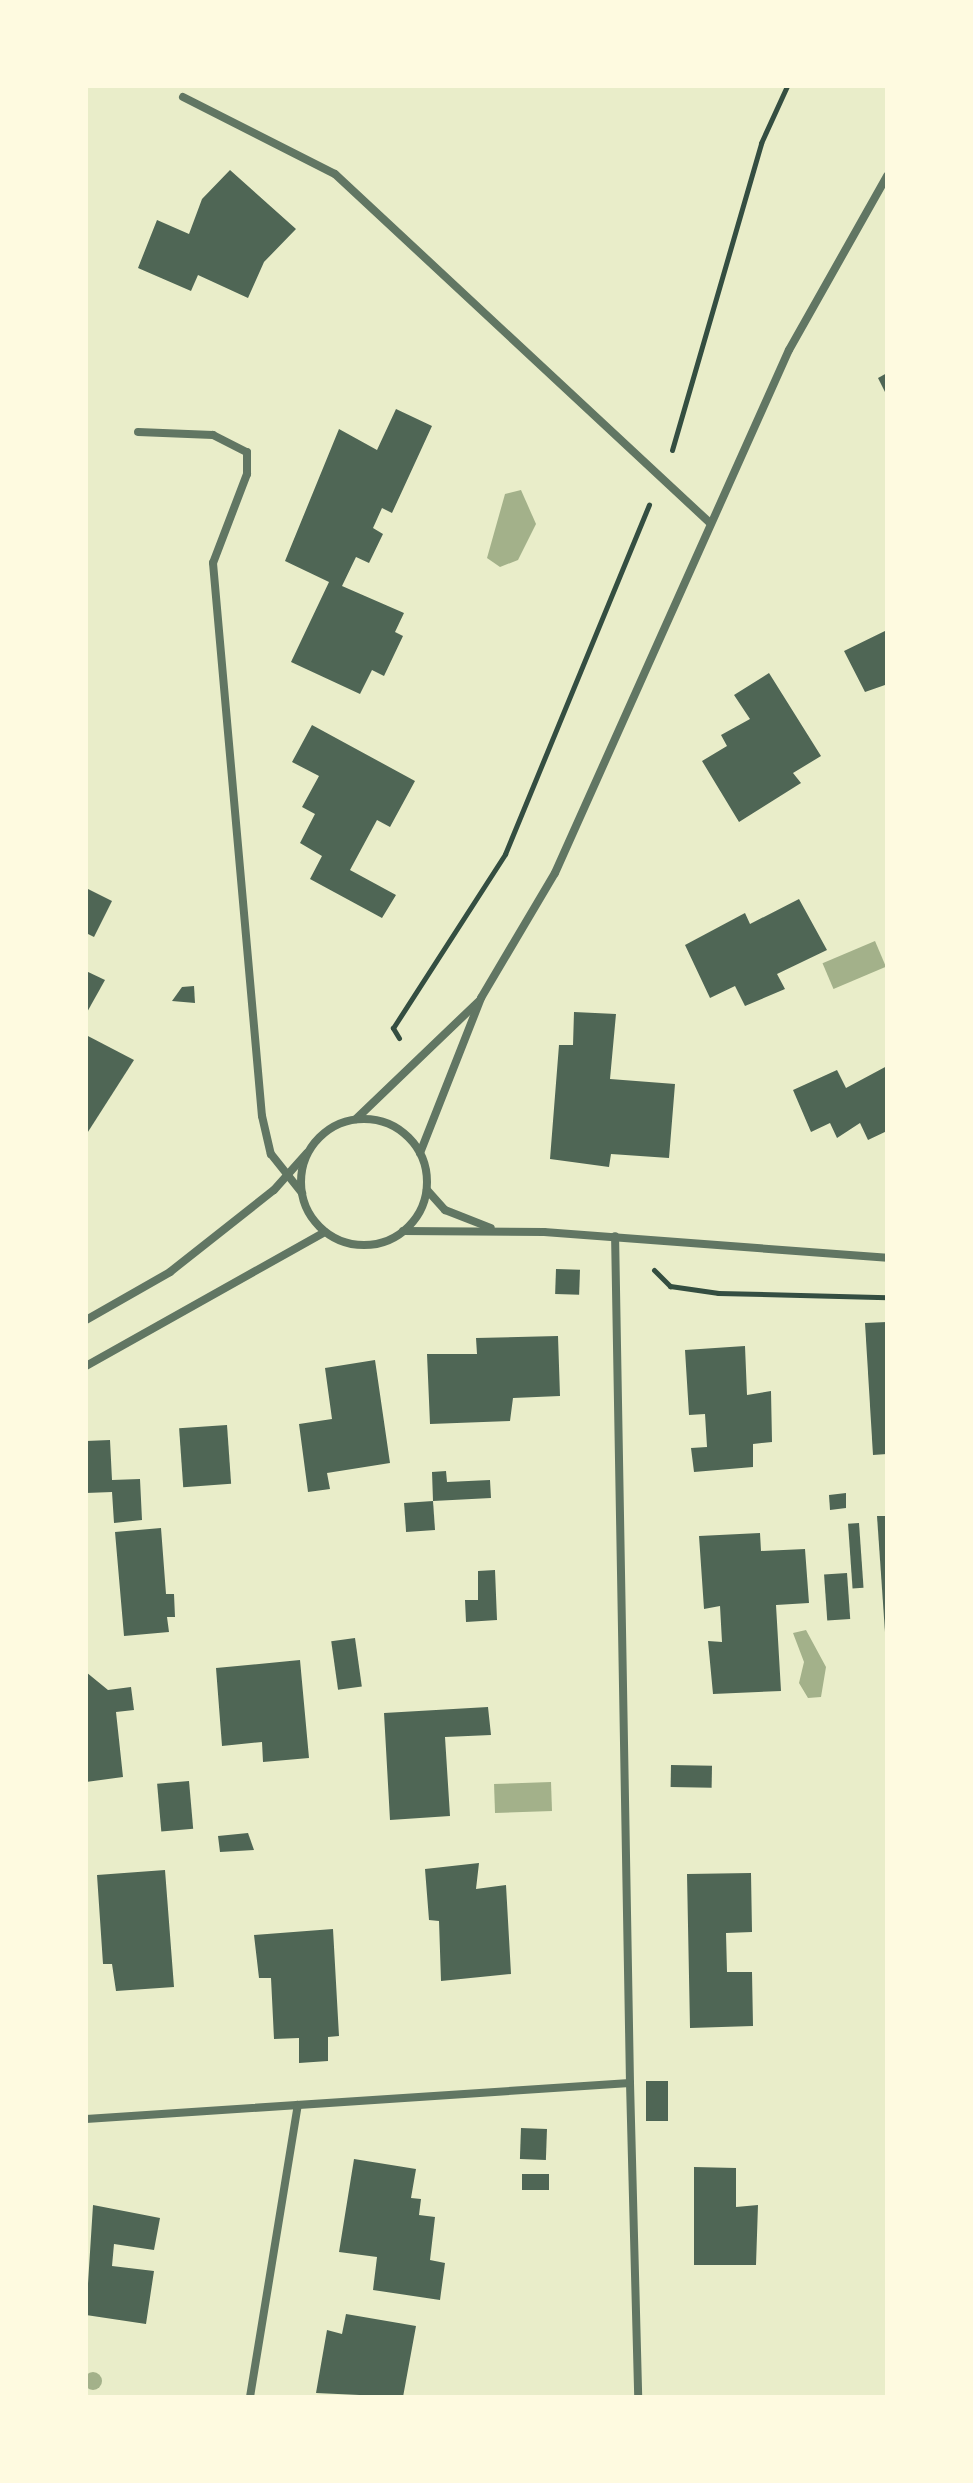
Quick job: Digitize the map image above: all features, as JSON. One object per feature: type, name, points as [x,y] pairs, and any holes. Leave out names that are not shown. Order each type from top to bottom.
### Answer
[{"type":"street","points":[[183,97],[335,174],[710,523]]},
{"type":"street","points":[[500,1231],[445,1210],[427,1190],[420,1153],[481,998],[555,873],[789,350],[887,176]]},
{"type":"street","points":[[138,432],[233,439],[247,452],[247,474],[213,563],[262,1116],[271,1154],[302,1193],[325,1232],[364,1245],[403,1231],[500,1231],[615,1236],[887,1258]]},
{"type":"street","points":[[86,1320],[170,1272],[287,1175],[322,1134],[356,1119],[481,998]]},
{"type":"street","points":[[356,1119],[393,1126],[420,1153]]},
{"type":"street","points":[[302,1193],[310,1149]]},
{"type":"street","points":[[403,1231],[427,1190]]},
{"type":"street","points":[[86,1366],[325,1232]]},
{"type":"street","points":[[615,1236],[638,2397]]},
{"type":"street","points":[[86,2119],[630,2083]]},
{"type":"street","points":[[250,2397],[298,2105]]},
{"type":"path","points":[[405,1048],[393,1028],[505,854],[686,417],[761,143],[787,86]]},
{"type":"path","points":[[655,1241],[654,1276],[670,1286],[887,1297]]},
{"type":"shaded area","points":[[521,490],[536,524],[518,560],[500,567],[487,558],[505,494]]},
{"type":"shaded area","points":[[875,941],[886,967],[833,989],[823,963]]},
{"type":"shaded area","points":[[806,1630],[826,1667],[821,1697],[808,1698],[799,1683],[804,1662],[793,1633]]},
{"type":"shaded area","points":[[551,1782],[552,1811],[495,1813],[494,1784]]},
{"type":"shaded area","points":[[89,2372],[97,2372],[102,2381],[100,2388],[89,2390],[84,2385],[84,2377]]},
{"type":"building","points":[[230,170],[296,229],[264,262],[248,298],[198,275],[191,291],[138,268],[157,220],[189,234],[202,199]]},
{"type":"building","points":[[887,373],[887,396],[878,378]]},
{"type":"building","points":[[396,409],[432,426],[392,513],[382,508],[373,528],[383,534],[369,563],[356,557],[342,586],[404,613],[395,632],[403,636],[384,676],[372,670],[360,694],[291,662],[329,582],[285,561],[339,429],[377,450]]},
{"type":"building","points":[[887,630],[887,690],[885,685],[865,692],[844,651]]},
{"type":"building","points":[[769,673],[821,756],[793,773],[801,783],[739,822],[702,761],[727,746],[721,735],[750,719],[734,695]]},
{"type":"building","points":[[312,725],[415,781],[390,827],[377,820],[350,870],[396,895],[382,918],[310,879],[322,856],[300,843],[315,814],[302,807],[319,776],[292,762]]},
{"type":"building","points":[[86,888],[112,901],[94,937],[86,933]]},
{"type":"building","points":[[799,899],[827,950],[777,974],[785,989],[745,1006],[735,986],[710,998],[685,945],[745,913],[750,924]]},
{"type":"building","points":[[86,971],[105,980],[86,1014]]},
{"type":"building","points":[[194,986],[195,1003],[172,1001],[182,987]]},
{"type":"building","points":[[574,1012],[616,1014],[610,1079],[675,1084],[669,1158],[611,1154],[609,1167],[550,1159],[559,1045],[573,1045]]},
{"type":"building","points":[[86,1035],[134,1060],[86,1135]]},
{"type":"building","points":[[887,1066],[887,1131],[868,1140],[860,1123],[837,1138],[830,1123],[811,1132],[793,1090],[837,1070],[846,1088]]},
{"type":"building","points":[[556,1269],[580,1270],[579,1295],[555,1294]]},
{"type":"building","points":[[887,1322],[887,1454],[873,1455],[865,1323]]},
{"type":"building","points":[[558,1336],[560,1396],[513,1398],[510,1421],[430,1424],[427,1354],[477,1354],[476,1338]]},
{"type":"building","points":[[745,1346],[747,1395],[771,1391],[772,1442],[753,1444],[753,1467],[694,1472],[691,1448],[707,1447],[705,1414],[689,1415],[685,1350]]},
{"type":"building","points":[[375,1360],[390,1463],[327,1473],[330,1489],[308,1492],[299,1424],[332,1419],[325,1368]]},
{"type":"building","points":[[227,1425],[231,1484],[183,1487],[179,1428]]},
{"type":"building","points":[[110,1440],[112,1480],[140,1479],[142,1520],[114,1523],[112,1492],[86,1493],[86,1441]]},
{"type":"building","points":[[446,1471],[447,1482],[490,1480],[491,1498],[433,1501],[432,1472]]},
{"type":"building","points":[[846,1493],[846,1508],[830,1510],[829,1495]]},
{"type":"building","points":[[433,1501],[435,1530],[406,1532],[404,1503]]},
{"type":"building","points":[[877,1516],[887,1516],[885,1632]]},
{"type":"building","points":[[859,1523],[864,1588],[853,1589],[848,1524]]},
{"type":"building","points":[[161,1528],[166,1594],[174,1594],[175,1617],[167,1617],[169,1632],[124,1636],[115,1532]]},
{"type":"building","points":[[760,1533],[761,1551],[805,1549],[809,1603],[776,1605],[781,1691],[713,1694],[708,1641],[722,1642],[720,1606],[704,1609],[699,1536]]},
{"type":"building","points":[[495,1570],[497,1620],[466,1622],[465,1600],[478,1600],[478,1571]]},
{"type":"building","points":[[847,1573],[850,1619],[827,1620],[824,1575]]},
{"type":"building","points":[[355,1638],[362,1687],[338,1690],[331,1641]]},
{"type":"building","points":[[300,1660],[309,1758],[263,1762],[262,1742],[222,1746],[216,1668]]},
{"type":"building","points":[[86,1672],[108,1690],[131,1687],[134,1710],[116,1712],[123,1777],[86,1782]]},
{"type":"building","points":[[488,1707],[491,1735],[445,1737],[450,1816],[390,1820],[384,1713]]},
{"type":"building","points":[[671,1765],[712,1766],[712,1788],[671,1787]]},
{"type":"building","points":[[189,1781],[193,1829],[161,1832],[157,1784]]},
{"type":"building","points":[[248,1833],[254,1850],[220,1852],[218,1836]]},
{"type":"building","points":[[479,1863],[476,1889],[506,1885],[511,1974],[441,1981],[439,1921],[429,1920],[425,1869]]},
{"type":"building","points":[[165,1870],[174,1987],[116,1991],[112,1964],[103,1964],[97,1875]]},
{"type":"building","points":[[751,1873],[752,1932],[726,1933],[727,1972],[752,1972],[753,2026],[690,2028],[687,1874]]},
{"type":"building","points":[[333,1929],[339,2036],[328,2037],[328,2061],[299,2063],[299,2038],[274,2039],[271,1978],[259,1978],[254,1935]]},
{"type":"building","points":[[646,2081],[668,2081],[668,2121],[646,2121]]},
{"type":"building","points":[[521,2128],[547,2129],[546,2160],[520,2159]]},
{"type":"building","points":[[354,2159],[416,2169],[411,2198],[421,2199],[419,2215],[435,2217],[430,2260],[445,2263],[440,2300],[373,2290],[377,2257],[339,2252]]},
{"type":"building","points":[[694,2167],[736,2168],[736,2207],[758,2205],[756,2265],[694,2265]]},
{"type":"building","points":[[522,2174],[549,2174],[549,2190],[522,2190]]},
{"type":"building","points":[[93,2205],[160,2218],[154,2250],[114,2244],[112,2266],[154,2271],[146,2324],[86,2315]]},
{"type":"building","points":[[346,2314],[416,2326],[403,2397],[316,2393],[327,2330],[342,2334]]}]
